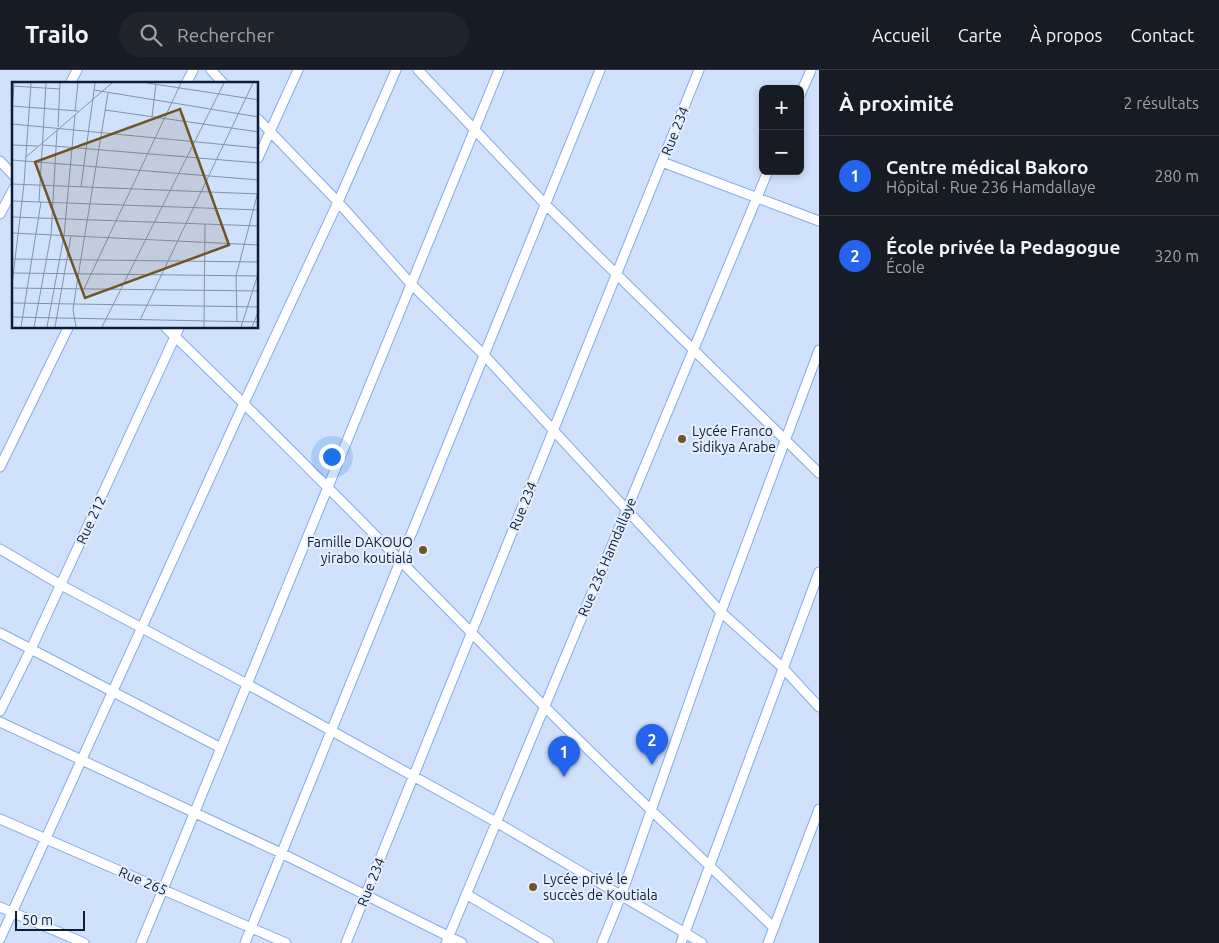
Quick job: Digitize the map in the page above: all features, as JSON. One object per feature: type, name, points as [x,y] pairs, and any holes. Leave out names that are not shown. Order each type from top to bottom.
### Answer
[{"type":"street","points":[[71,82],[77,70]]},
{"type":"street","points":[[187,82],[193,70]]},
{"type":"street","points":[[211,70],[222,82]]},
{"type":"street","points":[[259,156],[298,70]]},
{"type":"street","points":[[0,939],[244,403],[338,202],[396,70]]},
{"type":"street","points":[[418,70],[545,204],[819,473]]},
{"type":"street","points":[[141,943],[499,70]]},
{"type":"street","points":[[245,943],[600,70]]},
{"type":"street","name":"Rue 234","points":[[346,943],[699,70]]},
{"type":"street","points":[[804,85],[810,70]]},
{"type":"street","points":[[259,120],[338,202],[411,284],[484,355],[721,612],[783,668],[819,707]]},
{"type":"street","points":[[0,161],[12,174]]},
{"type":"street","points":[[662,162],[819,220]]},
{"type":"street","name":"Rue 236 Hamdallaye","points":[[447,939],[766,175]]},
{"type":"street","points":[[0,214],[12,192]]},
{"type":"street","points":[[0,467],[68,329]]},
{"type":"street","points":[[167,329],[244,403],[544,707],[774,928]]},
{"type":"street","name":"Rue 212","points":[[0,711],[31,649],[178,329]]},
{"type":"street","points":[[602,943],[652,810],[721,612],[819,350]]},
{"type":"street","points":[[0,550],[60,585],[248,684],[331,732],[496,822],[702,943]]},
{"type":"street","points":[[681,943],[819,572]]},
{"type":"street","points":[[0,632],[221,748]]},
{"type":"street","points":[[0,722],[281,853],[366,894],[447,939],[462,943]]},
{"type":"street","points":[[768,943],[819,809]]},
{"type":"street","name":"Rue 265","points":[[0,819],[286,943]]},
{"type":"street","points":[[466,894],[549,943]]},
{"type":"street","points":[[0,907],[84,943]]},
{"type":"place","name":"Lycée Franco Sidikya Arabe","points":[[682,439]]},
{"type":"place","name":"Famille DAKOUO yirabo koutiala","points":[[423,550]]},
{"type":"place","name":"École privée la Pedagogue","points":[[652,765]]},
{"type":"place","name":"Centre médical Bakoro","points":[[564,777]]},
{"type":"place","name":"Lycée privé le succès de Koutiala","points":[[533,887]]}]
